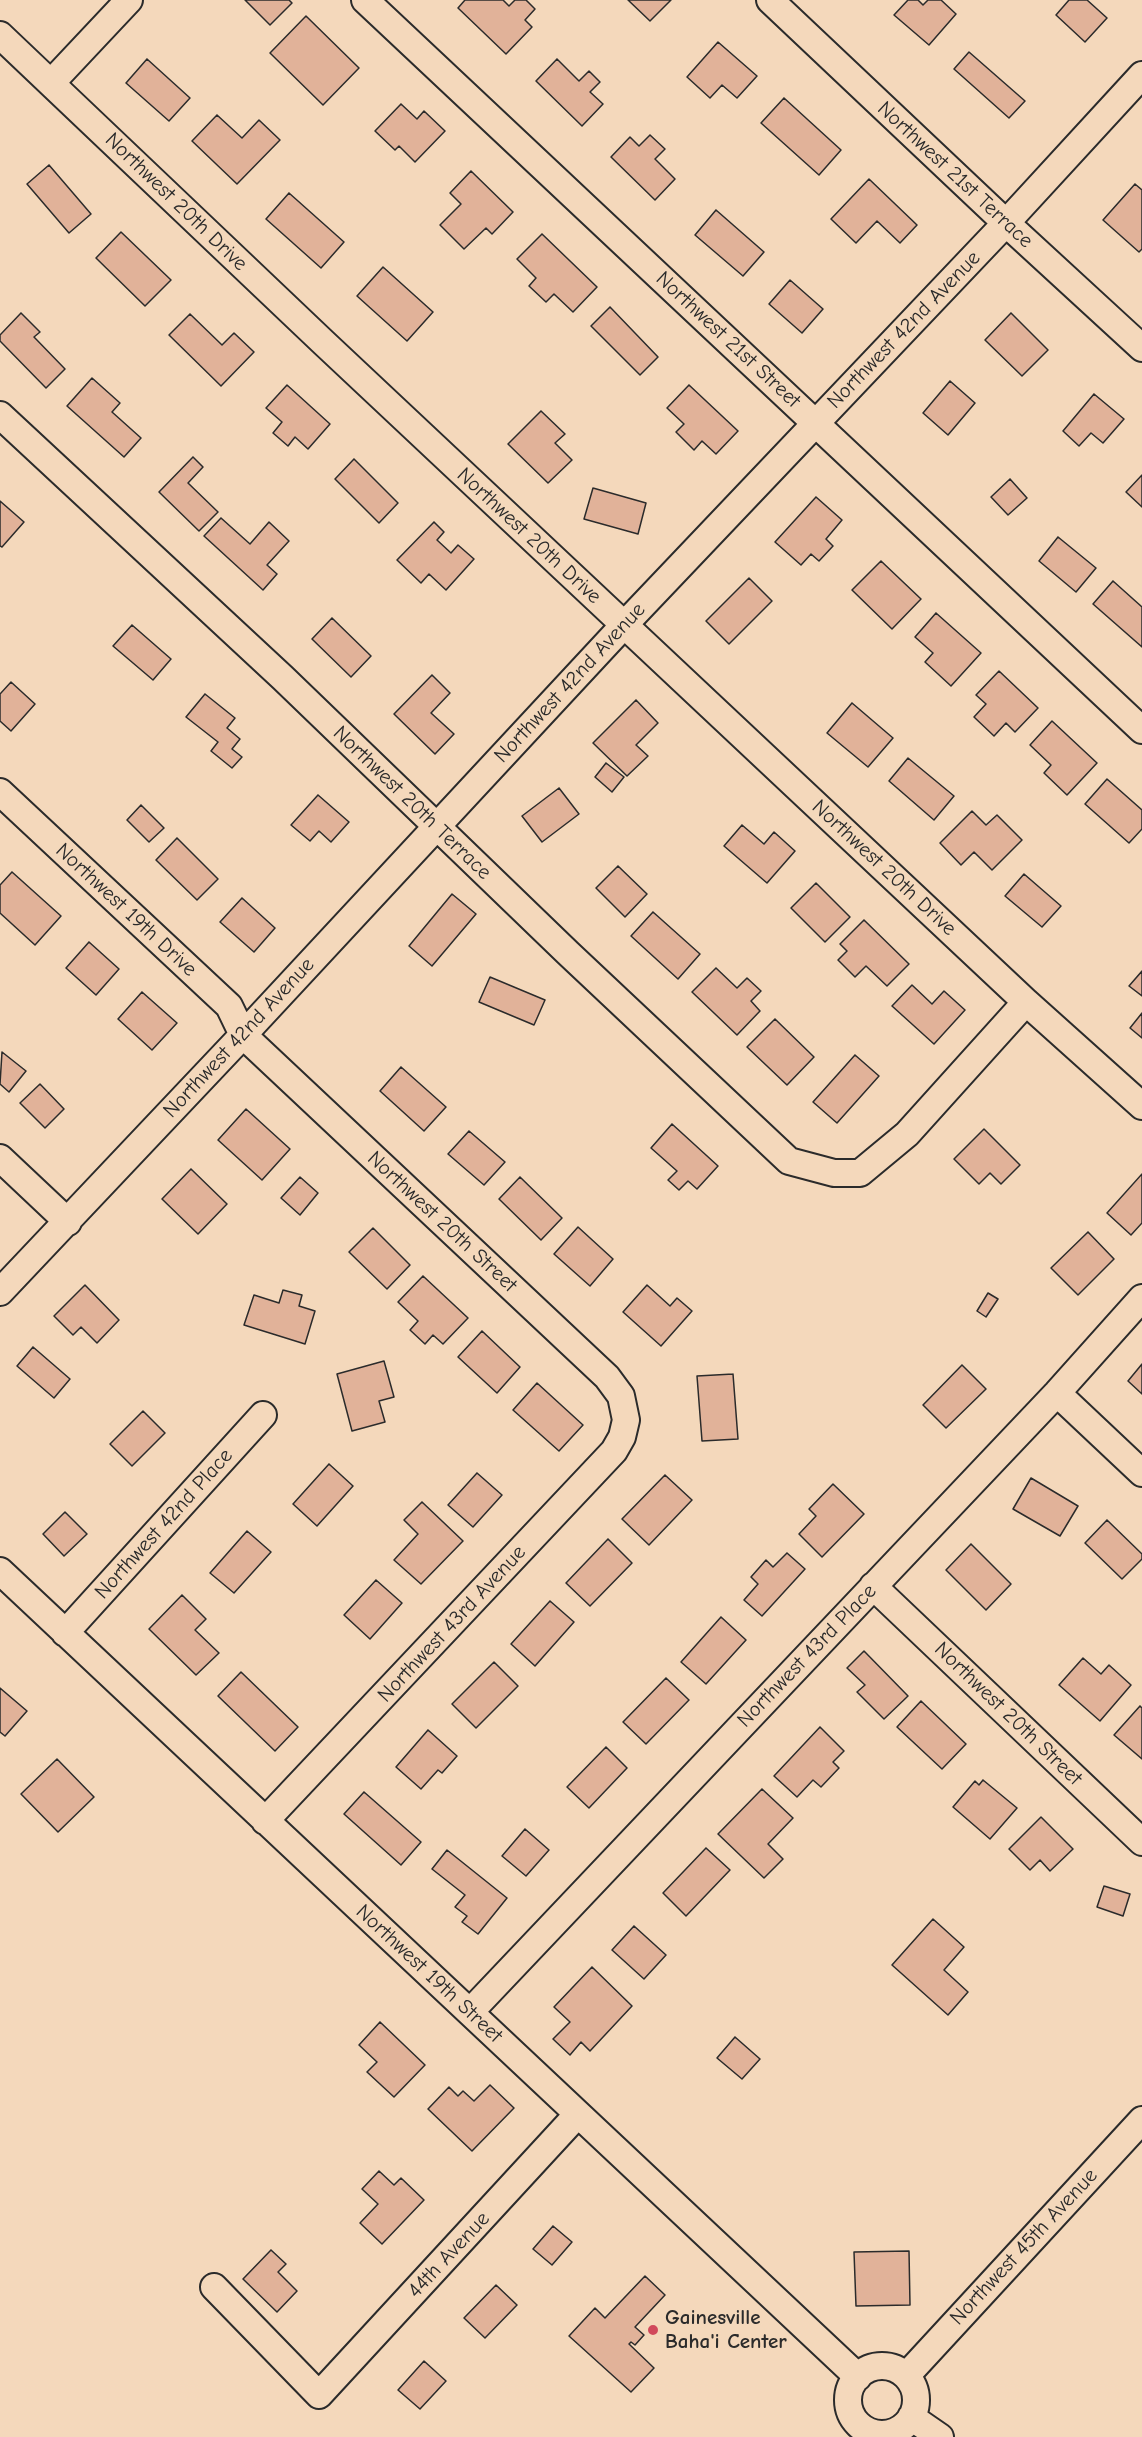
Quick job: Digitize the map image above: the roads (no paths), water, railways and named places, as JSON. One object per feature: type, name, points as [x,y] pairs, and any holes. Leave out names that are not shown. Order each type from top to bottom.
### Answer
[{"type":"street","points":[[51,83],[129,0]]},
{"type":"street","name":"Northwest 21st Street","points":[[365,0],[1142,730]]},
{"type":"street","name":"Northwest 21st Terrace","points":[[770,0],[1142,348]]},
{"type":"street","name":"Northwest 20th Drive","points":[[0,35],[624,625],[1026,1002],[1142,1106]]},
{"type":"street","name":"Northwest 42nd Avenue","points":[[0,1292],[243,1035],[624,625],[1006,223],[1142,75]]},
{"type":"street","name":"Northwest 20th Terrace","points":[[0,415],[283,678],[789,1161],[834,1173],[860,1173],[907,1134],[1026,1002]]},
{"type":"street","name":"Northwest 19th Drive","points":[[0,792],[229,1006],[243,1035]]},
{"type":"street","name":"Northwest 20th Street","points":[[243,1035],[607,1377],[621,1396],[626,1419]]},
{"type":"street","points":[[0,1158],[68,1221]]},
{"type":"street","name":"Northwest 43rd Place","points":[[470,2012],[1057,1393],[1142,1298]]},
{"type":"street","points":[[1057,1393],[1142,1473]]},
{"type":"street","name":"Northwest 42nd Place","points":[[65,1633],[263,1415]]},
{"type":"street","name":"Northwest 43rd Avenue","points":[[265,1821],[614,1451],[622,1437],[626,1419]]},
{"type":"street","name":"Northwest 19th Street","points":[[0,1570],[858,2376]]},
{"type":"street","name":"Northwest 20th Street","points":[[873,1586],[1142,1842]]},
{"type":"street","name":"44th Avenue","points":[[214,2287],[319,2395],[578,2114]]},
{"type":"street","name":"Northwest 45th Avenue","points":[[906,2376],[1142,2120]]},
{"type":"street","points":[[882,2366],[895,2368],[906,2376],[913,2386],[916,2399],[907,2424],[896,2431],[883,2434],[853,2431],[848,2401],[851,2388],[858,2376],[869,2369],[882,2366]]},
{"type":"street","points":[[911,2417],[940,2437]]},
{"type":"place","name":"Gainesville Baha'i Center","points":[[653,2330]]}]
